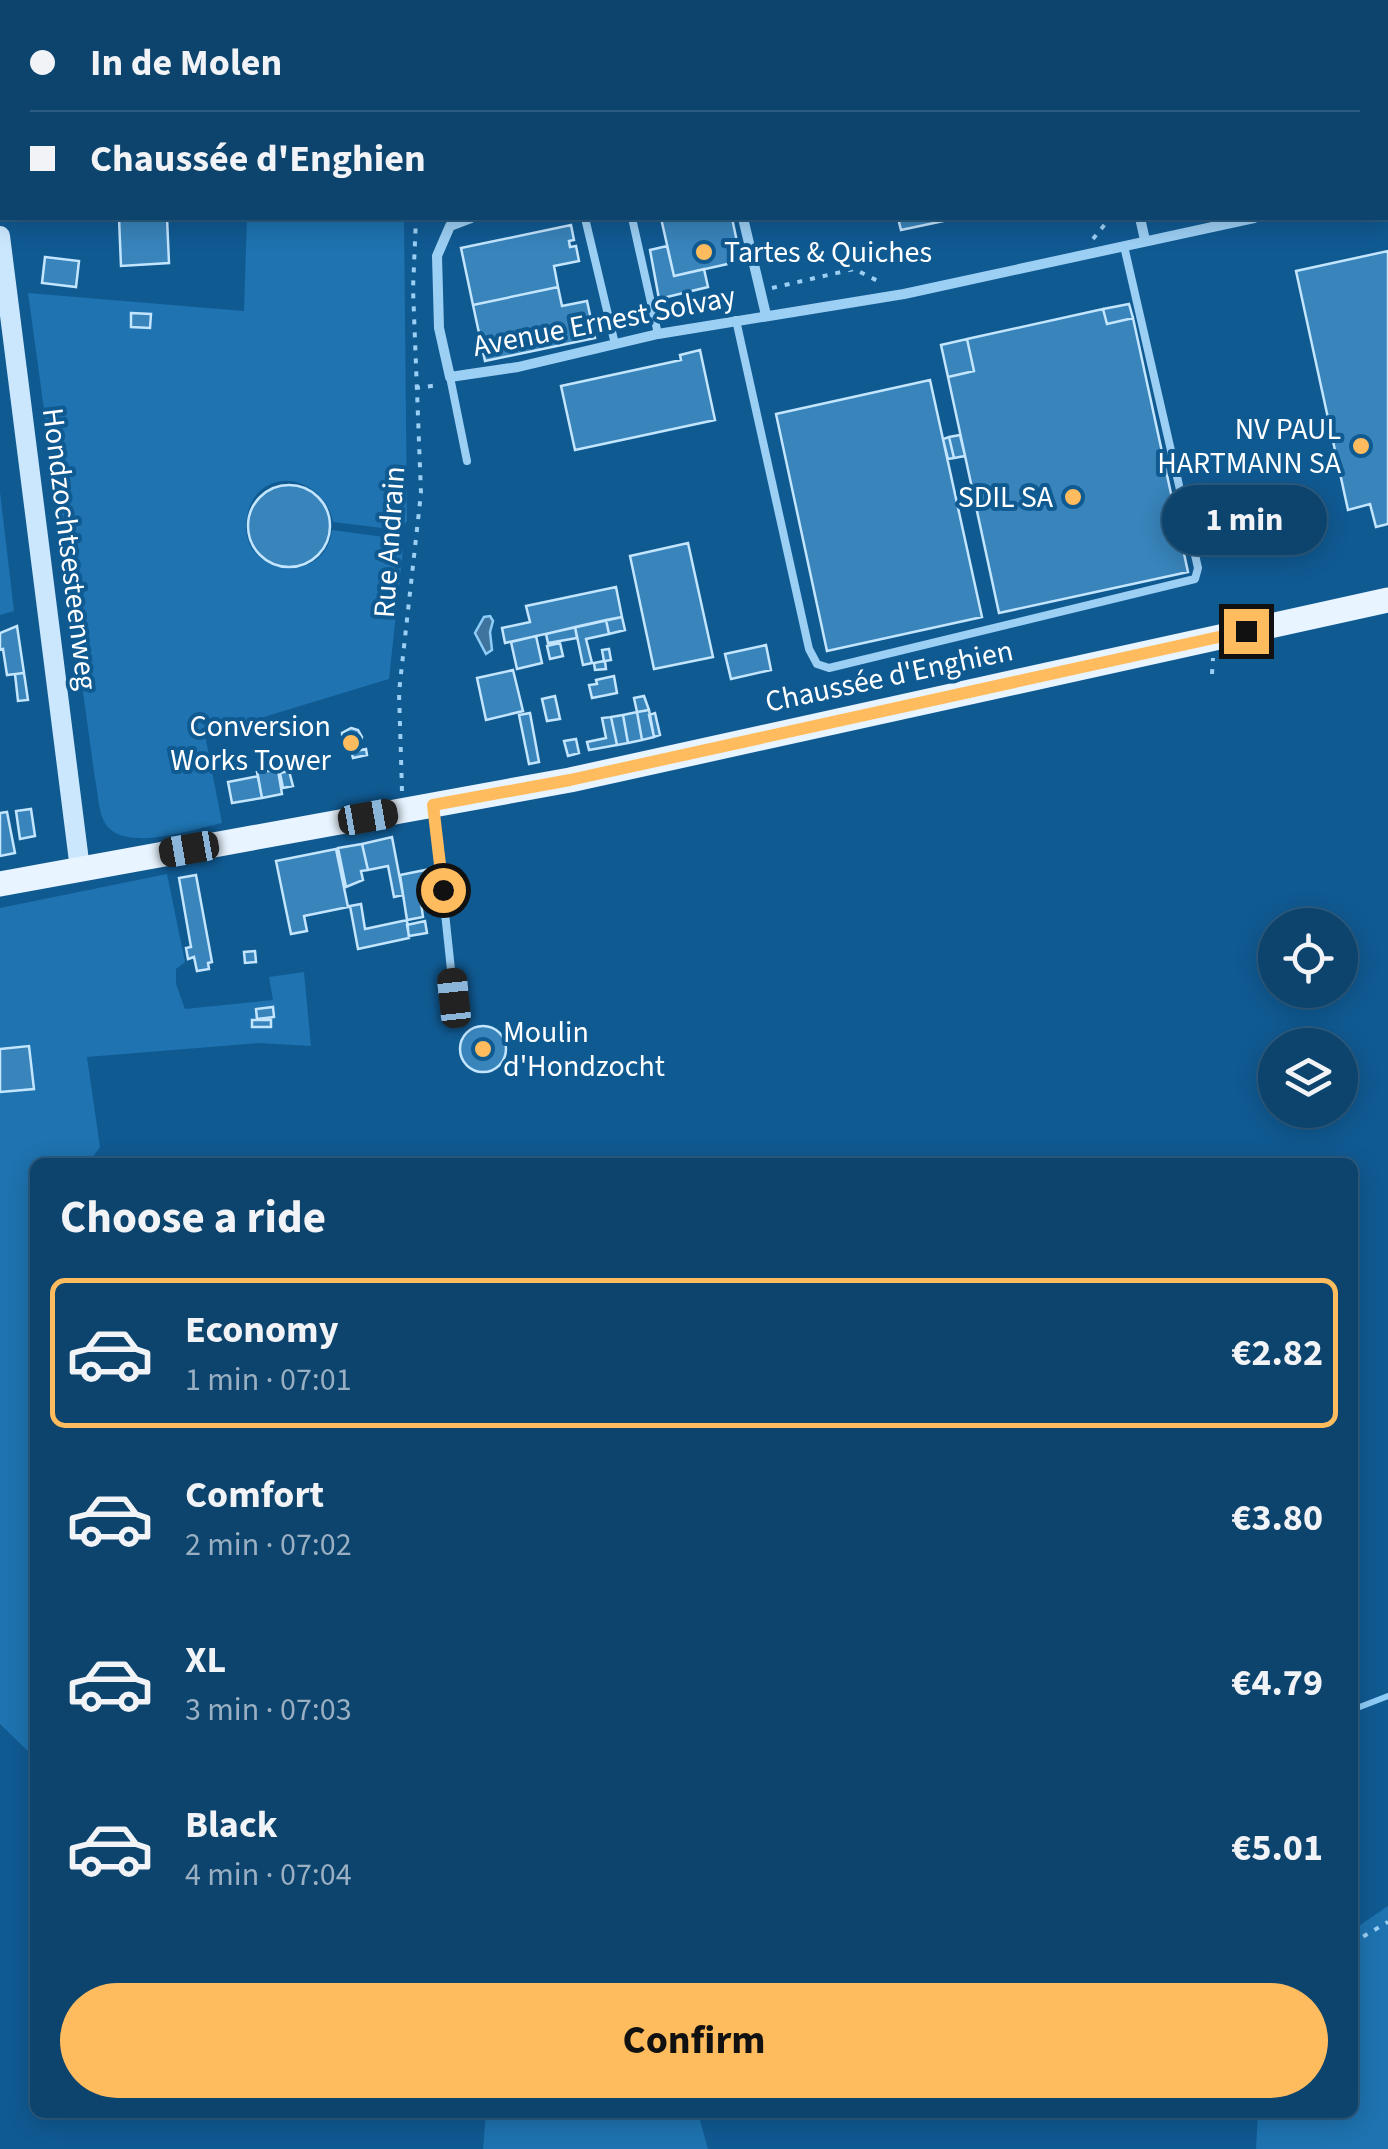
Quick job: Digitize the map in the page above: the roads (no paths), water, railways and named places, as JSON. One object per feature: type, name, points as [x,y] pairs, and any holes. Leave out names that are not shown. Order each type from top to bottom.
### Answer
[{"type":"main road","name":"Hondzochtsesteenweg","points":[[0,236],[80,869]]},
{"type":"main road","name":"Chaussée d'Enghien","points":[[0,884],[570,780],[1388,600]]},
{"type":"street","name":"Avenue Ernest Solvay","points":[[464,220],[450,226],[436,256],[439,328],[450,380],[658,334],[904,294],[1244,220]]},
{"type":"street","name":"Avenue Ernest Solvay","points":[[743,220],[766,315]]},
{"type":"street","points":[[1140,220],[1145,240]]},
{"type":"lane","points":[[586,220],[614,344]]},
{"type":"lane","points":[[632,220],[658,334]]},
{"type":"lane","points":[[736,320],[810,650],[817,664],[830,668],[1196,579],[1198,568],[1124,245]]},
{"type":"lane","points":[[450,380],[467,461]]},
{"type":"lane","points":[[433,805],[454,998]]},
{"type":"waterway","points":[[1358,1708],[1388,1696]]},
{"type":"place","name":"Tartes & Quiches","points":[[704,252]]},
{"type":"place","name":"NV PAUL HARTMANN SA","points":[[1361,446]]},
{"type":"place","name":"SDIL SA","points":[[1073,497]]},
{"type":"place","name":"Conversion Works Tower","points":[[351,743]]},
{"type":"place","name":"Moulin d'Hondzocht","points":[[483,1049]]}]
